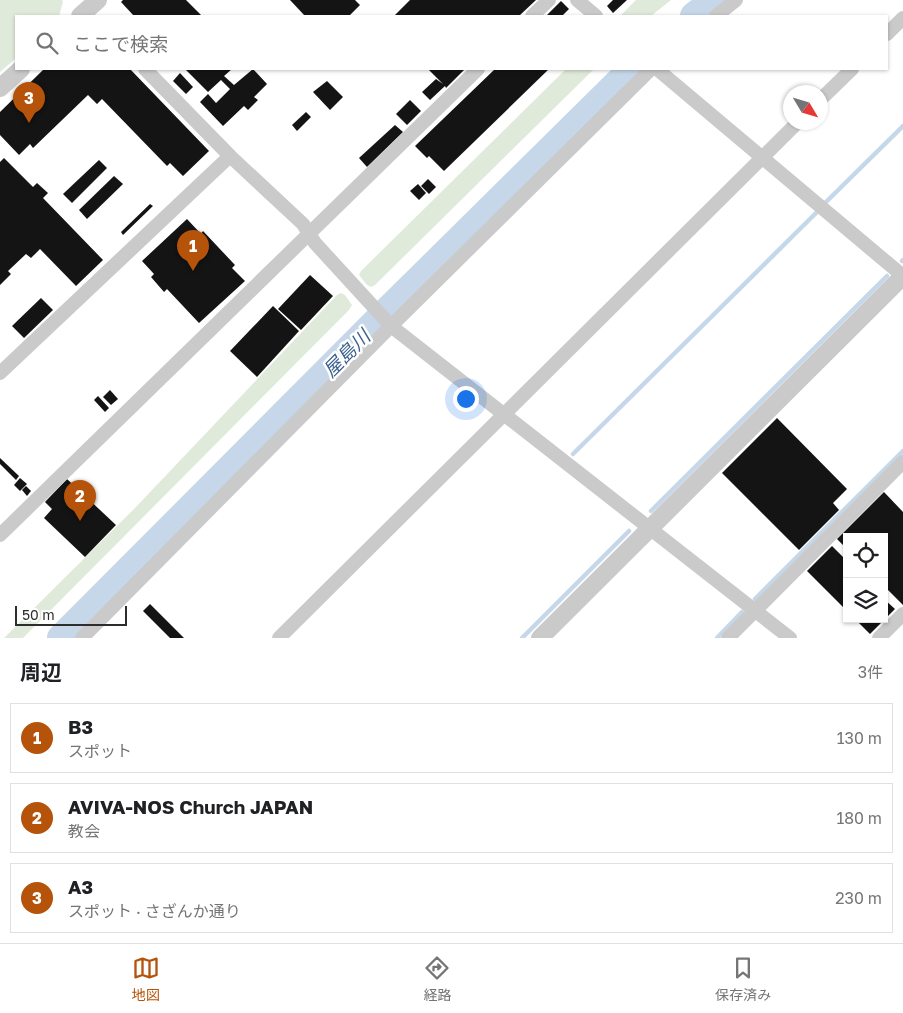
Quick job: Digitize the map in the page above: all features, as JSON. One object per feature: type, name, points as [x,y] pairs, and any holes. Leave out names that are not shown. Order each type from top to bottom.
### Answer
[{"type":"street","points":[[533,15],[549,0]]},
{"type":"street","points":[[577,0],[595,15]]},
{"type":"street","points":[[717,15],[736,0]]},
{"type":"street","points":[[888,33],[903,18]]},
{"type":"street","points":[[0,88],[20,70]]},
{"type":"street","points":[[146,70],[230,156],[303,224],[315,243],[389,325],[790,638]]},
{"type":"street","points":[[0,535],[477,70]]},
{"type":"street","points":[[82,638],[389,325],[650,70]]},
{"type":"street","points":[[540,638],[903,276],[658,70]]},
{"type":"street","points":[[828,92],[851,70]]},
{"type":"street","points":[[279,638],[790,130]]},
{"type":"street","points":[[0,373],[230,156]]},
{"type":"street","points":[[728,638],[903,462]]},
{"type":"street","points":[[879,638],[903,614]]},
{"type":"green space","points":[[0,0],[62,0],[59,15],[15,15],[15,59],[0,72]]},
{"type":"green space","points":[[636,0],[671,0],[652,15],[621,15]]},
{"type":"green space","points":[[565,70],[593,70],[375,285],[371,287],[367,285],[359,275]]},
{"type":"green space","points":[[341,293],[345,295],[352,305],[349,310],[23,638],[4,638],[134,509],[337,295]]},
{"type":"building","points":[[123,0],[186,0],[201,15],[133,15],[121,2]]},
{"type":"building","points":[[290,0],[355,0],[360,5],[350,15],[304,15]]},
{"type":"building","points":[[410,0],[536,0],[520,15],[395,15]]},
{"type":"building","points":[[613,0],[627,0],[613,13],[607,6]]},
{"type":"building","points":[[561,1],[569,9],[563,15],[547,15]]},
{"type":"building","points":[[43,70],[131,70],[209,151],[183,176],[170,163],[167,166],[102,99],[97,104],[88,95],[33,148],[30,144],[19,155],[0,135],[0,112]]},
{"type":"building","points":[[186,70],[231,70],[224,76],[234,85],[254,70],[267,84],[254,97],[258,100],[248,110],[244,106],[223,126],[200,102],[208,94],[216,103],[230,89],[221,80],[208,92]]},
{"type":"building","points":[[429,70],[464,70],[446,88],[445,86],[430,100],[422,92],[436,79],[443,84]]},
{"type":"building","points":[[494,70],[548,70],[444,171],[429,156],[427,158],[415,146]]},
{"type":"building","points":[[180,73],[193,87],[186,94],[173,81]]},
{"type":"building","points":[[327,81],[343,97],[330,110],[313,92]]},
{"type":"building","points":[[410,100],[421,111],[407,125],[396,114]]},
{"type":"building","points":[[306,112],[311,117],[297,131],[292,125]]},
{"type":"building","points":[[395,125],[403,132],[367,167],[359,158]]},
{"type":"building","points":[[4,158],[33,187],[37,183],[48,193],[43,198],[103,260],[76,286],[40,249],[31,258],[26,254],[8,271],[11,274],[0,285],[0,162]]},
{"type":"building","points":[[99,160],[107,168],[72,203],[63,194]]},
{"type":"building","points":[[114,176],[123,184],[87,219],[79,210]]},
{"type":"building","points":[[428,179],[436,187],[429,194],[421,186]]},
{"type":"building","points":[[418,184],[426,193],[419,200],[410,191]]},
{"type":"building","points":[[150,204],[153,206],[123,235],[121,232]]},
{"type":"building","points":[[187,219],[201,234],[203,231],[235,265],[232,268],[245,281],[199,323],[167,289],[164,292],[151,277],[154,274],[142,261]]},
{"type":"building","points":[[310,275],[333,296],[301,330],[278,309]]},
{"type":"building","points":[[41,298],[53,310],[24,338],[12,326]]},
{"type":"building","points":[[273,306],[299,331],[257,377],[230,351]]},
{"type":"building","points":[[110,390],[118,399],[111,405],[103,397]]},
{"type":"building","points":[[98,396],[109,408],[105,412],[94,400]]},
{"type":"building","points":[[777,418],[847,489],[833,503],[839,510],[799,550],[722,473]]},
{"type":"building","points":[[0,458],[19,476],[16,480],[0,464]]},
{"type":"building","points":[[20,478],[27,484],[20,491],[14,485]]},
{"type":"building","points":[[67,479],[116,525],[85,557],[44,518],[52,509],[45,502]]},
{"type":"building","points":[[26,486],[31,491],[27,496],[22,490]]},
{"type":"building","points":[[884,492],[903,512],[903,605],[888,590],[888,533],[843,533]]},
{"type":"building","points":[[843,533],[843,545],[837,539]]},
{"type":"building","points":[[832,546],[843,557],[843,607],[807,571]]},
{"type":"building","points":[[888,603],[895,609],[888,616]]},
{"type":"building","points":[[150,604],[184,638],[170,638],[143,611]]},
{"type":"building","points":[[859,623],[881,623],[870,634]]},
{"type":"waterway","name":"屋島川","points":[[695,15],[714,0]]},
{"type":"waterway","name":"屋島川","points":[[61,638],[631,70]]},
{"type":"waterway","points":[[826,202],[903,126]]},
{"type":"waterway","points":[[573,454],[817,212]]},
{"type":"waterway","points":[[651,511],[887,276]]},
{"type":"waterway","points":[[755,599],[903,451]]},
{"type":"waterway","points":[[522,638],[629,531]]},
{"type":"waterway","points":[[717,638],[742,612]]},
{"type":"place","name":"A3","points":[[29,123]]},
{"type":"place","name":"B3","points":[[193,271]]},
{"type":"place","name":"AVIVA-NOS Church JAPAN","points":[[80,521]]}]
